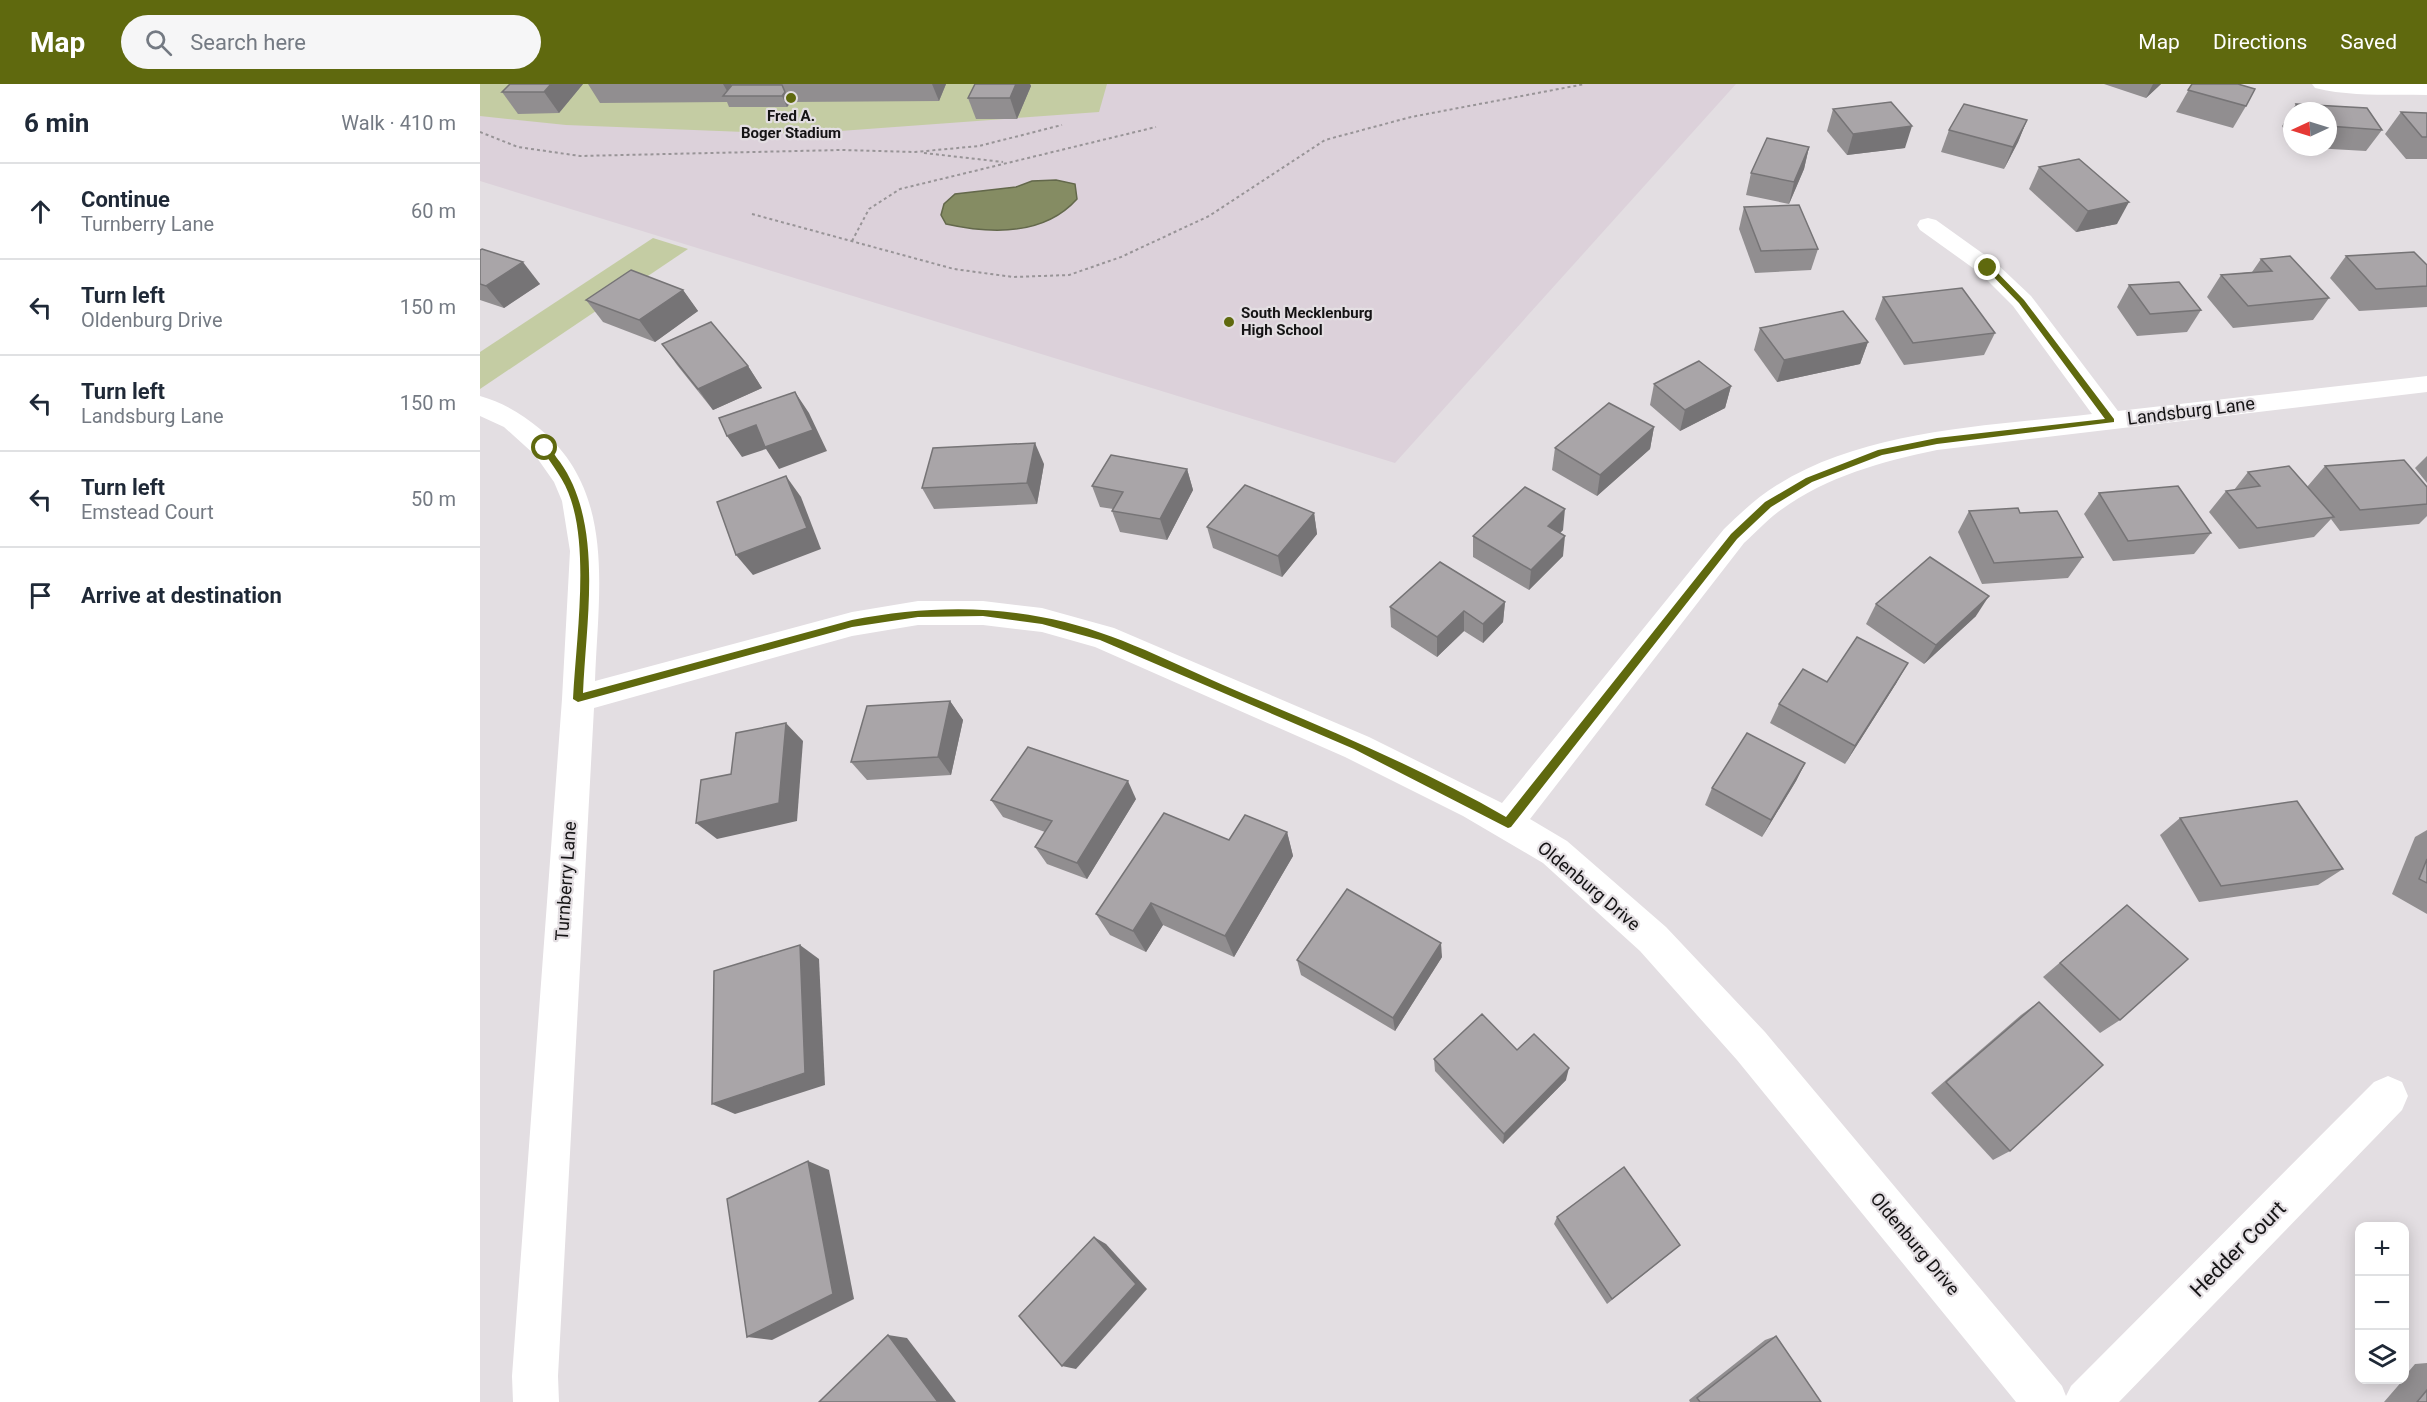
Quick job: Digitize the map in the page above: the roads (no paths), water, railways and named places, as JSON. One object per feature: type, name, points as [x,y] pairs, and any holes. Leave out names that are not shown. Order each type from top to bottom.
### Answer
[{"type":"street","points":[[2322,84],[2365,88],[2427,89]]},
{"type":"street","points":[[1928,225],[1988,268],[2022,301],[2111,421]]},
{"type":"street","name":"Landsburg Lane","points":[[1508,824],[1734,537],[1768,504],[1809,480],[1881,452],[1937,441],[2427,384]]},
{"type":"street","name":"Turnberry Lane","points":[[480,405],[513,421],[545,448],[567,479],[576,501],[585,551],[578,699],[535,1376],[536,1402]]},
{"type":"street","name":"Oldenburg Drive","points":[[578,699],[852,624],[885,617],[918,614],[983,613],[1042,620],[1103,637],[1357,747],[1475,805],[1555,852],[1653,939],[1751,1046],[2046,1402]]},
{"type":"street","name":"Hedder Court","points":[[2087,1402],[2388,1096]]},
{"type":"place","name":"Fred A. Boger Stadium","points":[[791,98]]},
{"type":"place","name":"South Mecklenburg High School","points":[[1229,322]]}]
